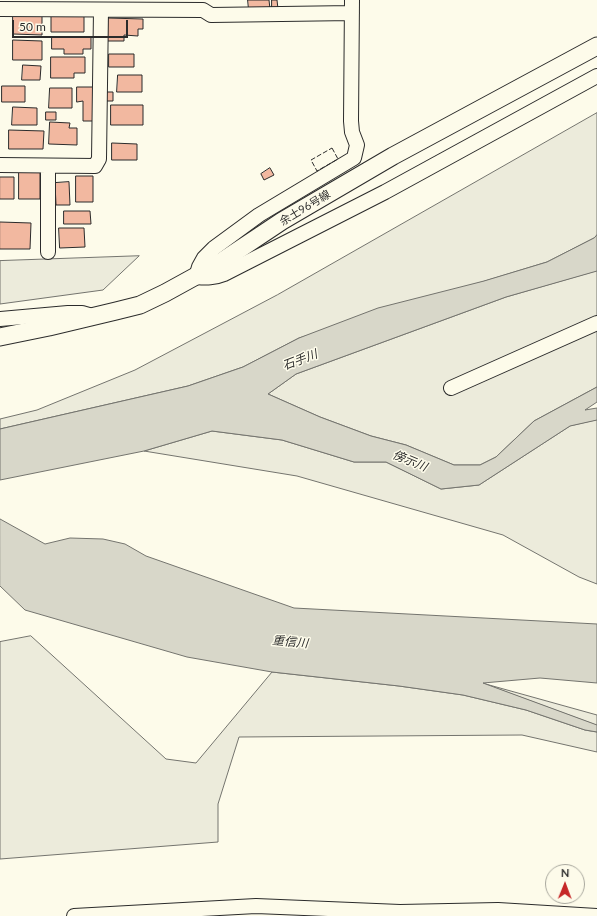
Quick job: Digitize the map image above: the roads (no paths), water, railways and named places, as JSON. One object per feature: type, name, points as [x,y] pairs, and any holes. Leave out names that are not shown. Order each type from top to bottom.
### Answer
[{"type":"street","points":[[0,9],[203,10],[211,15],[352,6],[351,121],[352,132],[357,145],[354,158],[259,216],[214,248],[204,258],[196,276],[215,278],[224,274],[385,192],[597,76]]},
{"type":"street","points":[[0,165],[95,166],[99,159],[101,10]]},
{"type":"street","name":"余土96号線","points":[[0,337],[94,317],[140,304],[165,293],[216,265],[282,221],[393,156],[597,46]]},
{"type":"street","points":[[48,166],[48,252]]},
{"type":"street","points":[[0,319],[82,313],[94,317]]},
{"type":"street","points":[[451,388],[597,323]]},
{"type":"street","points":[[74,916],[256,906],[400,912],[498,910],[597,916]]},
{"type":"water","points":[[597,235],[597,271],[506,297],[296,374],[268,394],[320,417],[371,436],[406,445],[454,465],[480,465],[496,457],[534,421],[597,387],[597,402],[585,410],[597,408],[597,420],[570,426],[479,485],[441,489],[386,462],[354,462],[282,440],[212,431],[144,451],[0,480],[0,429],[188,386],[243,367],[299,338],[378,308],[484,281],[547,262],[594,238]]},
{"type":"water","name":"重信川","points":[[0,519],[45,544],[70,538],[103,539],[125,544],[146,556],[294,608],[597,624],[597,683],[540,678],[483,683],[597,725],[597,732],[585,730],[526,710],[463,695],[399,686],[272,672],[187,657],[25,610],[0,586]]},
{"type":"water label","name":"石手川","points":[[300,360]]},
{"type":"water label","name":"傍示川","points":[[410,461]]}]
